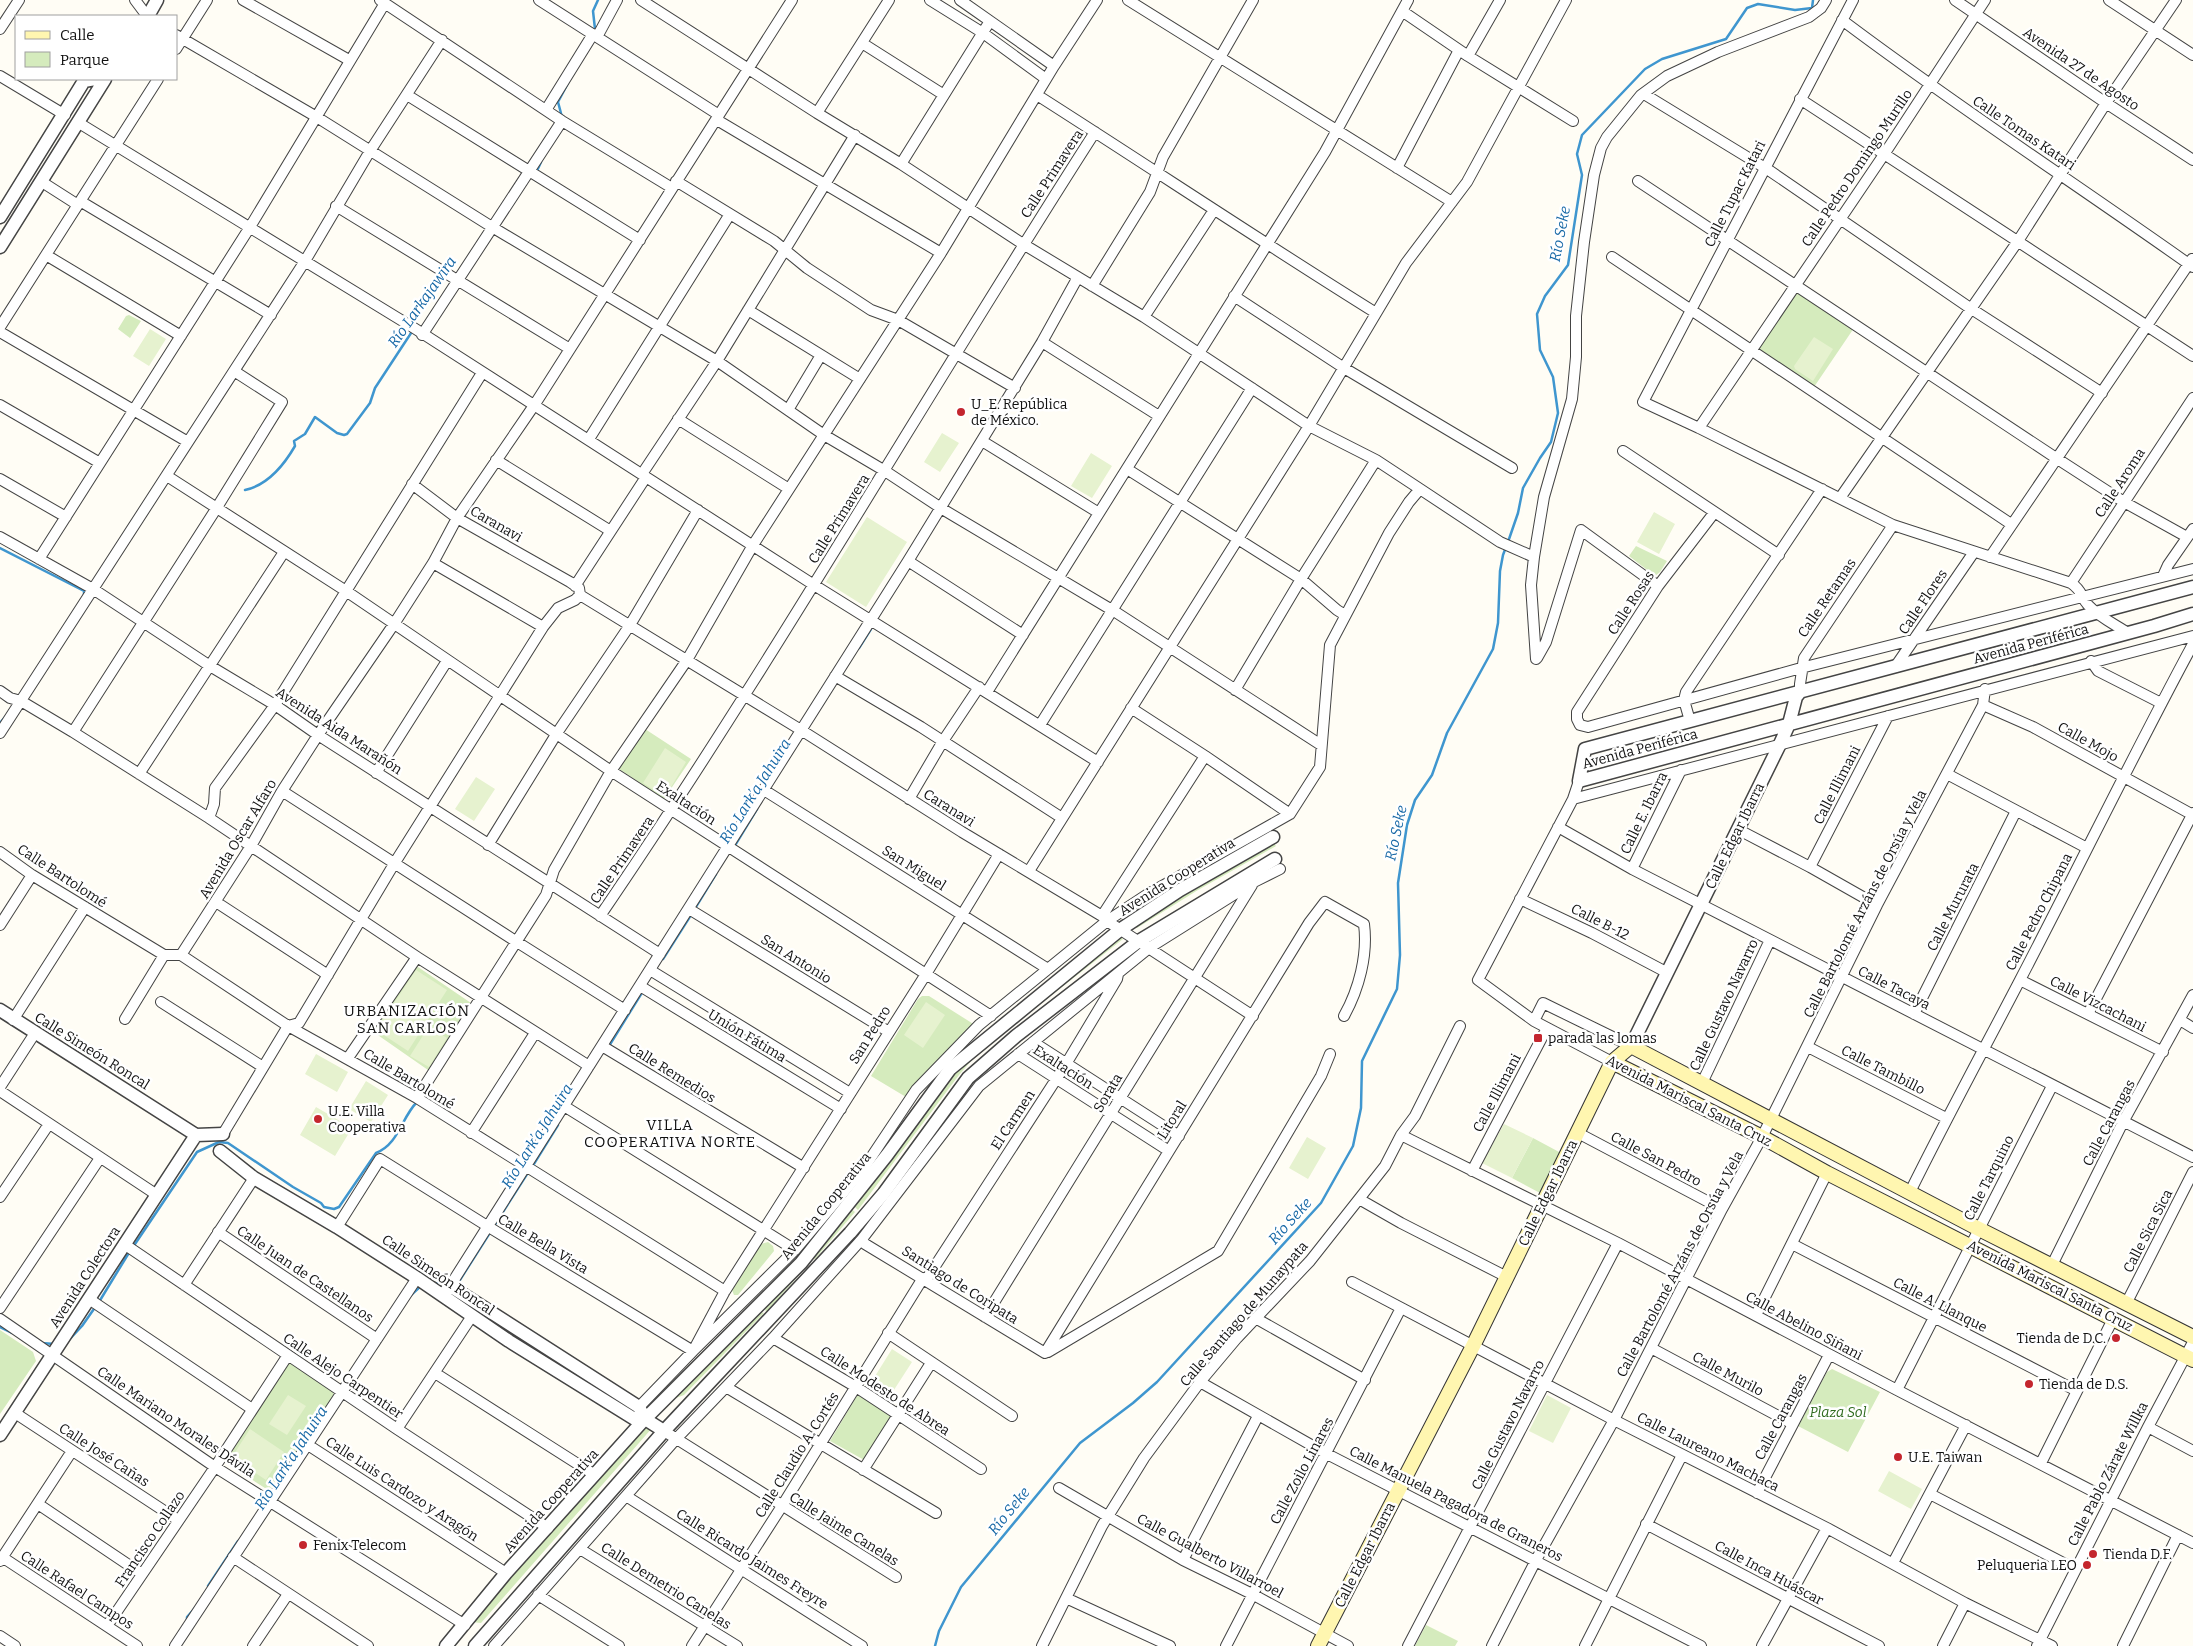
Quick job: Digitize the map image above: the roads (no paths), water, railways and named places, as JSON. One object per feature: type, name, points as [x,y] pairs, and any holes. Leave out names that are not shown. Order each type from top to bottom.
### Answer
[{"type":"main road","name":"Avenida Mariscal Santa Cruz","points":[[1631,1046],[1979,1229],[2127,1302],[2193,1337]]},
{"type":"main road","name":"Calle Edgar Ibarra","points":[[1321,1640],[1473,1346],[1612,1062],[1631,1046]]},
{"type":"main road","name":"Avenida Mariscal Santa Cruz","points":[[1612,1062],[1762,1137],[1827,1173],[2189,1358]]},
{"type":"street","points":[[0,29],[18,0]]},
{"type":"street","points":[[135,0],[147,15]]},
{"type":"street","points":[[149,15],[157,0]]},
{"type":"street","points":[[207,0],[180,37],[315,116],[492,227],[717,361],[824,435],[885,471],[941,508],[1111,609],[1321,745]]},
{"type":"street","points":[[243,0],[349,60]]},
{"type":"street","points":[[539,0],[718,117],[941,253]]},
{"type":"street","points":[[546,110],[617,0]]},
{"type":"street","points":[[641,0],[750,68],[817,113],[901,164],[1023,244],[1144,317],[1309,426],[1376,460],[1510,548],[1534,556]]},
{"type":"street","name":"Avenida Oscar Alfaro","points":[[181,955],[251,846],[282,791],[394,624],[433,563],[457,518],[535,404],[792,0]]},
{"type":"street","points":[[817,113],[889,0]]},
{"type":"street","points":[[930,0],[983,34],[1046,79]]},
{"type":"street","points":[[960,0],[1054,66]]},
{"type":"street","points":[[417,1098],[546,895],[554,870],[611,771],[687,660],[753,545],[941,253],[1054,66],[1097,0]]},
{"type":"street","points":[[1128,0],[1452,202]]},
{"type":"street","points":[[1092,286],[1150,192],[1163,157],[1253,0]]},
{"type":"street","points":[[909,800],[944,741],[1023,634],[1338,131],[1408,0]]},
{"type":"street","points":[[1468,56],[1500,0]]},
{"type":"street","points":[[1029,871],[1309,426],[1406,264],[1471,174],[1566,0]]},
{"type":"street","points":[[1658,586],[1580,530],[1546,642],[1536,659],[1531,585],[1534,556],[1544,497],[1572,399],[1576,357],[1576,316],[1594,175],[1601,148],[1607,137],[1644,94],[1668,76],[1718,52],[1809,17],[1821,8],[1826,0]]},
{"type":"street","name":"Calle Tupac Katari","points":[[1699,428],[1643,402],[1853,0]]},
{"type":"street","name":"Avenida 27 de Agosto","points":[[1955,0],[2193,160]]},
{"type":"street","name":"Calle Pedro Domingo Murillo","points":[[1699,428],[1750,349],[1796,286],[1839,218],[1885,153],[1986,0]]},
{"type":"street","points":[[2109,0],[2193,55]]},
{"type":"street","points":[[1840,498],[2018,241],[2106,103],[2176,0]]},
{"type":"street","points":[[39,559],[250,227],[383,1],[562,121],[674,185],[730,214],[774,241],[807,268],[871,310],[898,320],[1014,388]]},
{"type":"street","points":[[1402,12],[1468,56],[1573,121]]},
{"type":"street","name":"Calle Tomas Katari","points":[[1842,20],[1929,85],[2192,263]]},
{"type":"street","points":[[901,164],[990,21]]},
{"type":"street","points":[[0,733],[271,315],[370,151],[442,40]]},
{"type":"street","points":[[862,43],[944,94]]},
{"type":"street","points":[[1397,168],[1459,50]]},
{"type":"street","points":[[0,76],[65,115]]},
{"type":"street","points":[[0,217],[65,115],[84,81],[90,80]]},
{"type":"street","points":[[0,247],[104,80]]},
{"type":"street","points":[[0,328],[157,80]]},
{"type":"street","points":[[1644,94],[1764,168],[1970,308],[2102,393]]},
{"type":"street","points":[[407,95],[640,240]]},
{"type":"street","points":[[1037,95],[1266,244],[1376,312]]},
{"type":"street","points":[[1800,99],[2147,324],[2193,356]]},
{"type":"street","points":[[422,335],[562,121]]},
{"type":"street","points":[[79,123],[535,404],[814,584],[1098,762]]},
{"type":"street","name":"Calle Primavera","points":[[600,916],[672,810],[885,471],[1023,244],[1095,132]]},
{"type":"street","points":[[196,1135],[223,1134],[288,1026],[299,1023],[394,864],[543,627],[558,608],[575,600],[575,588],[610,530],[678,419],[717,361],[855,136]]},
{"type":"street","points":[[1638,181],[2124,502],[2190,533],[2168,565],[2164,576]]},
{"type":"street","points":[[42,182],[271,315]]},
{"type":"street","points":[[336,206],[457,282],[570,349]]},
{"type":"street","points":[[1144,317],[1214,210]]},
{"type":"street","points":[[589,439],[730,214]]},
{"type":"street","points":[[46,255],[181,336]]},
{"type":"street","points":[[1612,257],[2011,524]]},
{"type":"street","points":[[1990,557],[2147,324],[2192,263]]},
{"type":"street","points":[[447,1290],[908,561],[1042,342],[1078,277]]},
{"type":"street","points":[[1234,296],[1344,368],[1512,468]]},
{"type":"street","points":[[748,310],[860,380]]},
{"type":"street","points":[[0,332],[188,442]]},
{"type":"street","points":[[1042,342],[1159,416]]},
{"type":"street","points":[[788,410],[821,355]]},
{"type":"street","points":[[73,732],[282,402],[234,371]]},
{"type":"street","points":[[209,818],[214,804],[215,788],[275,705],[482,373]]},
{"type":"street","points":[[1040,725],[1111,609],[1252,388]]},
{"type":"street","name":"Calle Aroma","points":[[2071,583],[2193,398]]},
{"type":"street","points":[[0,406],[100,463]]},
{"type":"street","points":[[678,419],[789,489]]},
{"type":"street","points":[[1699,428],[1893,525],[2071,583],[2082,591],[2083,598],[2098,614],[2128,633]]},
{"type":"street","points":[[982,441],[1099,513]]},
{"type":"street","points":[[1623,451],[1779,555]]},
{"type":"street","points":[[496,460],[610,530]]},
{"type":"street","points":[[1236,690],[1301,579],[1376,460]]},
{"type":"street","points":[[1127,469],[1301,579],[1345,615]]},
{"type":"street","name":"Exaltación","points":[[167,476],[346,591],[500,696],[558,733],[611,771],[991,1016]]},
{"type":"street","points":[[0,478],[66,517]]},
{"type":"street","name":"Caranavi","points":[[412,484],[457,518],[575,588],[630,625],[801,730],[909,800],[1029,871],[1253,1016]]},
{"type":"street","points":[[639,1407],[693,1350],[795,1250],[864,1168],[916,1090],[949,1054],[1105,919],[1290,814],[1320,767],[1330,644],[1389,533],[1408,502],[1420,490]]},
{"type":"street","points":[[1690,721],[1684,700],[1689,688],[1822,490]]},
{"type":"street","points":[[488,845],[558,733],[630,625],[698,510]]},
{"type":"street","name":"Calle Rosas","points":[[1684,700],[1588,728],[1580,725],[1577,719],[1577,712],[1658,586],[1714,512]]},
{"type":"street","name":"Calle Retamas","points":[[1800,692],[1801,668],[1810,647],[1893,525]]},
{"type":"street","name":"Avenida Aida Marañón","points":[[0,537],[93,589],[210,666],[275,705],[376,773],[660,954]]},
{"type":"street","points":[[139,774],[284,552]]},
{"type":"street","name":"Calle Flores","points":[[1895,667],[1974,552]]},
{"type":"street","points":[[908,561],[1023,634]]},
{"type":"street","points":[[433,563],[543,627]]},
{"type":"street","points":[[1684,700],[1801,668],[2193,569]]},
{"type":"street","name":"Avenida Periférica","points":[[2193,587],[2098,614],[1586,749],[1579,781],[2193,614]]},
{"type":"street","points":[[1572,799],[2091,661],[2193,636]]},
{"type":"street","name":"Calle Pedro Chipana","points":[[1910,1192],[1946,1118],[2020,980],[2160,703],[2193,644]]},
{"type":"street","points":[[376,773],[448,661]]},
{"type":"street","points":[[2091,661],[2098,671],[2160,703]]},
{"type":"street","points":[[835,676],[944,741],[1062,818]]},
{"type":"street","points":[[1983,706],[1985,689]]},
{"type":"street","points":[[0,691],[10,698],[21,700],[209,818],[360,920],[589,1066]]},
{"type":"street","name":"Calle Edgar Ibarra","points":[[1631,1046],[1666,972],[1739,830],[1789,724],[1793,705],[1800,692]]},
{"type":"street","name":"Calle Bartolomé Arzáns de Orsúa y Vela","points":[[1492,1646],[1536,1560],[1614,1420],[1722,1209],[1762,1137],[1877,905],[1983,706]]},
{"type":"street","name":"Calle Mojo","points":[[1983,706],[2033,727],[2193,814]]},
{"type":"street","points":[[1131,708],[1290,814]]},
{"type":"street","name":"Calle Illimani","points":[[1810,867],[1888,716]]},
{"type":"street","points":[[1105,919],[1205,756]]},
{"type":"street","name":"Calle E. Ibarra","points":[[1632,869],[1681,770]]},
{"type":"street","points":[[1947,774],[2087,848]]},
{"type":"street","points":[[1534,1021],[1478,980],[1558,827],[1579,781]]},
{"type":"street","name":"San Miguel","points":[[764,790],[1048,969]]},
{"type":"street","points":[[282,791],[625,1010]]},
{"type":"street","name":"Calle Mururata","points":[[1914,1014],[2016,811]]},
{"type":"street","points":[[2088,1014],[2193,814]]},
{"type":"street","name":"Calle Tacaya","points":[[1558,827],[1632,869],[2193,1157]]},
{"type":"street","points":[[1739,830],[1877,905]]},
{"type":"street","name":"Avenida Cooperativa","points":[[446,1646],[506,1573],[643,1421],[801,1263],[886,1155],[950,1069],[1121,929],[1180,890],[1273,837]]},
{"type":"street","name":"Calle Bartolomé","points":[[0,852],[32,874],[164,955]]},
{"type":"street","name":"San Pedro","points":[[693,1350],[725,1291],[926,974],[999,854]]},
{"type":"street","points":[[495,1646],[676,1439],[773,1338],[862,1239],[979,1086],[1118,973],[1144,944],[1254,882],[1278,864]]},
{"type":"street","points":[[475,1646],[664,1431],[850,1233],[884,1193],[968,1078],[1016,1036],[1144,944],[1240,879],[1278,864]]},
{"type":"street","points":[[0,925],[32,874]]},
{"type":"street","name":"Sorata","points":[[985,1317],[1254,882]]},
{"type":"street","name":"Calle B-12","points":[[1520,899],[1592,933],[1666,972]]},
{"type":"street","points":[[216,902],[328,975]]},
{"type":"street","name":"Litoral","points":[[1045,1354],[1309,923],[1325,902],[1364,924],[1366,941],[1363,962],[1352,1002],[1344,1016]]},
{"type":"street","points":[[13,1020],[85,907]]},
{"type":"street","name":"San Antonio","points":[[689,909],[888,1032]]},
{"type":"street","name":"Calle Gustavo Navarro","points":[[1702,1082],[1770,940]]},
{"type":"street","points":[[125,1019],[164,955],[181,955]]},
{"type":"street","name":"Calle Bartolomé","points":[[181,955],[288,1026],[417,1098],[725,1291]]},
{"type":"street","points":[[348,1058],[417,957]]},
{"type":"street","name":"Unión Fátima","points":[[650,970],[850,1093]]},
{"type":"street","name":"El Carmen","points":[[924,1279],[1057,1079],[1117,979],[1118,973]]},
{"type":"street","name":"Calle Vizcachani","points":[[2020,980],[2163,1052]]},
{"type":"street","name":"Unión Fátima","points":[[640,986],[840,1109]]},
{"type":"street","name":"Calle Carangas","points":[[2052,1265],[2123,1122],[2193,995]]},
{"type":"street","points":[[161,1002],[263,1067]]},
{"type":"street","name":"Avenida Mariscal Santa Cruz","points":[[1612,1062],[1534,1021],[1543,1003],[1631,1046]]},
{"type":"street","name":"Calle Simeón Roncal","points":[[0,1010],[196,1135]]},
{"type":"street","points":[[2180,1020],[2193,1028]]},
{"type":"street","name":"Calle Santiago de Munaypata","points":[[1042,1646],[1109,1516],[1144,1458],[1200,1382],[1237,1338],[1310,1261],[1384,1166],[1401,1135],[1415,1116],[1460,1026]]},
{"type":"street","name":"Calle Illimani","points":[[1472,1170],[1547,1028]]},
{"type":"street","points":[[0,1087],[35,1033]]},
{"type":"street","points":[[471,1133],[535,1033]]},
{"type":"street","name":"Exaltación","points":[[1034,1042],[1179,1136]]},
{"type":"street","name":"Calle Remedios","points":[[602,1046],[804,1168]]},
{"type":"street","name":"Calle Tambillo","points":[[1808,1047],[1946,1118]]},
{"type":"street","name":"Exaltación","points":[[1018,1054],[1170,1151]]},
{"type":"street","points":[[1045,1354],[1218,1250],[1321,1076],[1330,1054]]},
{"type":"street","name":"Calle Tarquino","points":[[1897,1390],[2052,1086]]},
{"type":"street","points":[[0,1091],[157,1195]]},
{"type":"street","points":[[564,1106],[795,1250]]},
{"type":"street","points":[[0,1197],[49,1124]]},
{"type":"street","name":"Calle San Pedro","points":[[1578,1133],[1722,1209]]},
{"type":"street","name":"Avenida Colectora","points":[[0,1435],[196,1135]]},
{"type":"street","name":"Calle Abelino Siñani","points":[[1401,1135],[1618,1242],[1830,1355],[2193,1543]]},
{"type":"street","name":"Calle Simeón Roncal","points":[[220,1151],[254,1178],[337,1227],[417,1278],[447,1290],[639,1407],[643,1421]]},
{"type":"street","points":[[0,1308],[100,1158]]},
{"type":"street","name":"Calle Bella Vista","points":[[337,1227],[380,1159],[693,1350]]},
{"type":"street","name":"Calle Sica Sica","points":[[2127,1302],[2193,1172]]},
{"type":"street","points":[[1756,1315],[1827,1173]]},
{"type":"street","points":[[184,1285],[254,1178]]},
{"type":"street","points":[[1359,1198],[1401,1223],[1507,1277]]},
{"type":"street","name":"Calle Juan de Castellanos","points":[[218,1232],[377,1340]]},
{"type":"street","name":"Santiago de Coripata","points":[[862,1239],[865,1244],[1045,1354]]},
{"type":"street","name":"Calle Gustavo Navarro","points":[[1408,1646],[1618,1242]]},
{"type":"street","name":"Calle Alejo Carpentier","points":[[124,1244],[397,1429],[548,1528]]},
{"type":"street","name":"Calle A. Llanque","points":[[1792,1244],[2077,1391]]},
{"type":"street","points":[[175,1646],[417,1278]]},
{"type":"street","name":"Calle Claudio A. Cortés","points":[[692,1646],[924,1279]]},
{"type":"street","name":"Calle Laureano Machaca","points":[[1352,1282],[1544,1384],[1894,1563],[2039,1643],[2052,1646]]},
{"type":"street","name":"Calle Simeón Roncal","points":[[447,1290],[472,1316],[643,1421]]},
{"type":"street","points":[[89,1299],[252,1409]]},
{"type":"street","name":"Calle Zoilo Linares","points":[[1226,1646],[1401,1308]]},
{"type":"street","points":[[397,1429],[472,1316]]},
{"type":"street","name":"Calle Mariano Morales Dávila","points":[[0,1319],[215,1466],[465,1624]]},
{"type":"street","points":[[2041,1463],[2113,1319]]},
{"type":"street","points":[[1256,1320],[1364,1380]]},
{"type":"street","points":[[888,1334],[1012,1416]]},
{"type":"street","name":"Calle Modesto de Abrea","points":[[773,1338],[856,1387],[982,1469]]},
{"type":"street","name":"Calle Pablo Zárate Willka","points":[[2039,1643],[2148,1427],[2189,1358],[2193,1342]]},
{"type":"street","name":"Calle Murilo","points":[[1651,1348],[1793,1424]]},
{"type":"street","name":"Francisco Collazo","points":[[107,1626],[288,1355]]},
{"type":"street","name":"Calle Carangas","points":[[1757,1493],[1830,1355]]},
{"type":"street","points":[[863,1470],[931,1363]]},
{"type":"street","points":[[435,1373],[595,1475]]},
{"type":"street","name":"Calle Manuela Pagadora de Graneros","points":[[1200,1382],[1327,1454],[1701,1646]]},
{"type":"street","points":[[726,1386],[936,1513]]},
{"type":"street","name":"Calle José Cañas","points":[[15,1413],[178,1520]]},
{"type":"street","points":[[1183,1560],[1258,1416]]},
{"type":"street","points":[[643,1421],[664,1431]]},
{"type":"street","points":[[1894,1563],[1966,1425]]},
{"type":"street","points":[[2148,1427],[2193,1451]]},
{"type":"street","name":"Calle Jaime Canelas","points":[[664,1431],[896,1578]]},
{"type":"street","name":"Calle Luis Cardozo y Aragón","points":[[308,1445],[506,1573]]},
{"type":"street","points":[[1,1559],[72,1451]]},
{"type":"street","points":[[1584,1646],[1682,1455]]},
{"type":"street","name":"Calle Gualberto Villarroel","points":[[1059,1488],[1183,1560],[1252,1594],[1321,1640],[1348,1646]]},
{"type":"street","points":[[1930,1494],[2075,1569]]},
{"type":"street","name":"Calle Ricardo Jaimes Freyre","points":[[626,1496],[862,1646]]},
{"type":"street","points":[[38,1504],[142,1574]]},
{"type":"street","name":"Calle Inca Huáscar","points":[[1646,1524],[1879,1646]]},
{"type":"street","points":[[1762,1646],[1827,1528]]},
{"type":"street","points":[[2123,1646],[2178,1536]]},
{"type":"street","name":"Calle Demetrio Canelas","points":[[580,1549],[737,1646]]},
{"type":"street","points":[[234,1557],[368,1646]]},
{"type":"street","name":"Calle Rafael Campos","points":[[1,1559],[137,1646]]},
{"type":"street","points":[[253,1646],[288,1594]]},
{"type":"street","points":[[538,1595],[619,1646]]},
{"type":"street","points":[[1066,1598],[1170,1646]]},
{"type":"street","points":[[1943,1646],[1965,1602]]},
{"type":"street","points":[[0,1636],[15,1646]]},
{"type":"waterway","name":"Río Larkajawira","points":[[595,29],[593,11],[598,0]]},
{"type":"waterway","name":"Río Seke","points":[[1508,542],[1518,513],[1523,488],[1551,442],[1558,413],[1553,377],[1540,350],[1537,314],[1545,296],[1568,265],[1582,175],[1577,154],[1582,135],[1645,69],[1662,59],[1726,39],[1747,8],[1758,4],[1795,10],[1812,8],[1813,0]]},
{"type":"waterway","name":"Río Larkajawira","points":[[562,117],[558,102],[568,83]]},
{"type":"waterway","name":"Río Larkajawira","points":[[536,173],[541,162]]},
{"type":"waterway","name":"Río Larkajawira","points":[[245,490],[261,484],[274,473],[295,446],[294,441],[305,434],[315,417],[337,433],[347,434],[370,403],[375,388],[413,330]]},
{"type":"waterway","name":"Río Seke","points":[[935,1646],[939,1631],[961,1587],[1080,1443],[1133,1403],[1157,1382],[1321,1203],[1353,1146],[1361,1108],[1362,1061],[1397,989],[1400,955],[1398,883],[1407,825],[1415,800],[1432,775],[1447,733],[1493,649],[1498,623],[1500,571],[1506,547]]},
{"type":"waterway","name":"Río Lark’a Jahuira","points":[[0,548],[84,591],[84,595]]},
{"type":"waterway","name":"Río Lark’a Jahuira","points":[[859,648],[871,629]]},
{"type":"waterway","name":"Río Lark’a Jahuira","points":[[0,723],[7,715]]},
{"type":"waterway","name":"Río Lark’a Jahuira","points":[[734,847],[757,809]]},
{"type":"waterway","name":"Río Lark’a Jahuira","points":[[694,910],[716,874]]},
{"type":"waterway","name":"Río Lark’a Jahuira","points":[[663,959],[691,915]]},
{"type":"waterway","name":"Río Lark’a Jahuira","points":[[609,1046],[643,991]]},
{"type":"waterway","name":"Río Lark’a Jahuira","points":[[133,1247],[197,1152],[219,1142],[228,1143],[293,1187],[321,1203],[324,1207],[334,1209],[339,1207],[376,1153],[384,1149],[395,1137],[407,1115],[417,1102]]},
{"type":"waterway","name":"Río Lark’a Jahuira","points":[[532,1167],[558,1125]]},
{"type":"waterway","name":"Río Lark’a Jahuira","points":[[494,1226],[529,1171]]},
{"type":"waterway","name":"Río Lark’a Jahuira","points":[[456,1283],[458,1283],[491,1231]]},
{"type":"waterway","name":"Río Lark’a Jahuira","points":[[99,1302],[130,1251]]},
{"type":"waterway","name":"Río Lark’a Jahuira","points":[[434,1284],[448,1281]]},
{"type":"waterway","name":"Río Lark’a Jahuira","points":[[411,1295],[421,1286]]},
{"type":"waterway","name":"Río Lark’a Jahuira","points":[[68,1341],[82,1326],[96,1306]]},
{"type":"waterway","name":"Río Lark’a Jahuira","points":[[0,1327],[12,1333]]},
{"type":"waterway","name":"Río Lark’a Jahuira","points":[[41,1343],[55,1344]]},
{"type":"waterway","name":"Río Lark’a Jahuira","points":[[208,1586],[238,1541]]},
{"type":"waterway","name":"Río Lark’a Jahuira","points":[[187,1622],[187,1617],[195,1608]]},
{"type":"place","name":"U_E. República de México.","points":[[961,412]]},
{"type":"place","name":"parada las lomas","points":[[1538,1038]]},
{"type":"place","name":"U.E. Villa Cooperativa","points":[[318,1119]]},
{"type":"place","name":"Tienda de D.C.","points":[[2116,1338]]},
{"type":"place","name":"Tienda de D.S.","points":[[2029,1384]]},
{"type":"place","name":"U.E. Taiwan","points":[[1898,1457]]},
{"type":"place","name":"Fenix Telecom","points":[[303,1545]]},
{"type":"place","name":"Tienda D.F.","points":[[2093,1554]]},
{"type":"place","name":"Peluqueria LEO","points":[[2087,1565]]},
{"type":"district","name":"URBANIZACIÓN SAN CARLOS","points":[[407,1020]]},
{"type":"district","name":"VILLA COOPERATIVA NORTE","points":[[670,1134]]},
{"type":"park label","name":"Plaza Sol","points":[[1838,1412]]}]
